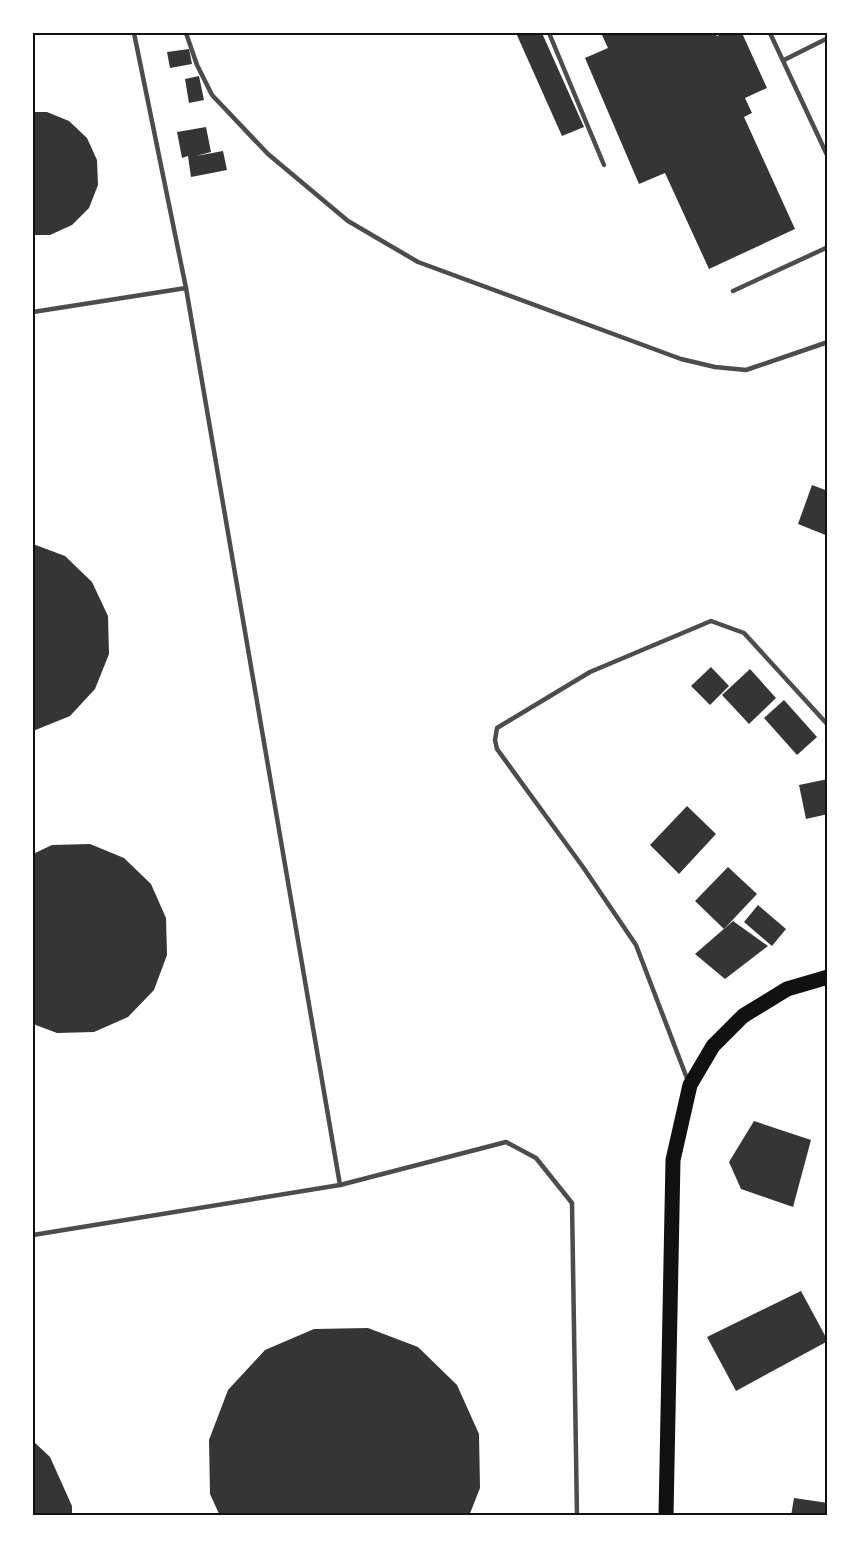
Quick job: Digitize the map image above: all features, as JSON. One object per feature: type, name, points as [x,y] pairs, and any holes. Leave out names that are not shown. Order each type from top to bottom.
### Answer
[{"type":"main road","points":[[666,1516],[673,1160],[690,1085],[713,1046],[743,1016],[787,989],[828,977]]},
{"type":"lane","points":[[134,33],[186,288],[340,1185]]},
{"type":"lane","points":[[186,33],[197,65],[212,95],[268,154],[348,221],[418,262],[681,359],[715,368],[746,370],[828,342]]},
{"type":"lane","points":[[549,33],[604,165]]},
{"type":"lane","points":[[770,33],[828,157]]},
{"type":"lane","points":[[784,60],[828,38]]},
{"type":"lane","points":[[733,291],[828,248]]},
{"type":"lane","points":[[33,312],[186,288]]},
{"type":"lane","points":[[690,1085],[636,945],[583,867],[497,749],[495,740],[497,728],[590,672],[711,621],[744,633],[828,725]]},
{"type":"lane","points":[[33,1235],[340,1185],[506,1142],[536,1158],[572,1203],[577,1516]]},
{"type":"building","points":[[516,33],[542,33],[584,127],[562,136]]},
{"type":"building","points":[[601,33],[715,33],[717,36],[723,33],[742,33],[767,88],[745,98],[752,113],[744,117],[795,229],[709,269],[665,173],[639,184],[585,58],[608,48]]},
{"type":"building","points":[[189,49],[192,64],[170,68],[167,52]]},
{"type":"building","points":[[199,76],[204,100],[189,103],[185,79]]},
{"type":"building","points":[[33,112],[47,112],[69,121],[87,138],[97,160],[98,185],[89,208],[72,225],[50,235],[33,235]]},
{"type":"building","points":[[206,127],[211,152],[196,156],[223,151],[227,170],[191,177],[188,156],[182,158],[177,132]]},
{"type":"building","points":[[812,485],[828,491],[828,536],[798,524]]},
{"type":"building","points":[[33,544],[65,556],[92,582],[108,616],[109,654],[95,689],[70,716],[33,731]]},
{"type":"building","points":[[711,667],[729,686],[710,705],[691,686]]},
{"type":"building","points":[[750,669],[776,698],[749,724],[722,695]]},
{"type":"building","points":[[784,700],[817,737],[797,755],[764,718]]},
{"type":"building","points":[[828,779],[828,814],[806,819],[799,785]]},
{"type":"building","points":[[687,806],[716,834],[679,874],[650,845]]},
{"type":"building","points":[[90,844],[124,858],[151,884],[166,918],[167,955],[154,990],[128,1017],[94,1032],[57,1033],[33,1024],[33,854],[52,845]]},
{"type":"building","points":[[728,867],[757,894],[724,929],[695,901]]},
{"type":"building","points":[[758,905],[786,929],[772,946],[744,922]]},
{"type":"building","points":[[733,921],[768,946],[725,979],[695,954]]},
{"type":"building","points":[[754,1121],[811,1140],[793,1207],[741,1189],[729,1162]]},
{"type":"building","points":[[801,1291],[828,1341],[736,1391],[707,1337]]},
{"type":"building","points":[[368,1328],[418,1347],[457,1385],[479,1434],[480,1488],[469,1516],[220,1516],[210,1494],[209,1440],[228,1390],[265,1350],[314,1329]]},
{"type":"building","points":[[33,1441],[50,1457],[72,1506],[72,1516],[33,1516]]},
{"type":"building","points":[[794,1498],[828,1503],[827,1516],[791,1516]]}]
